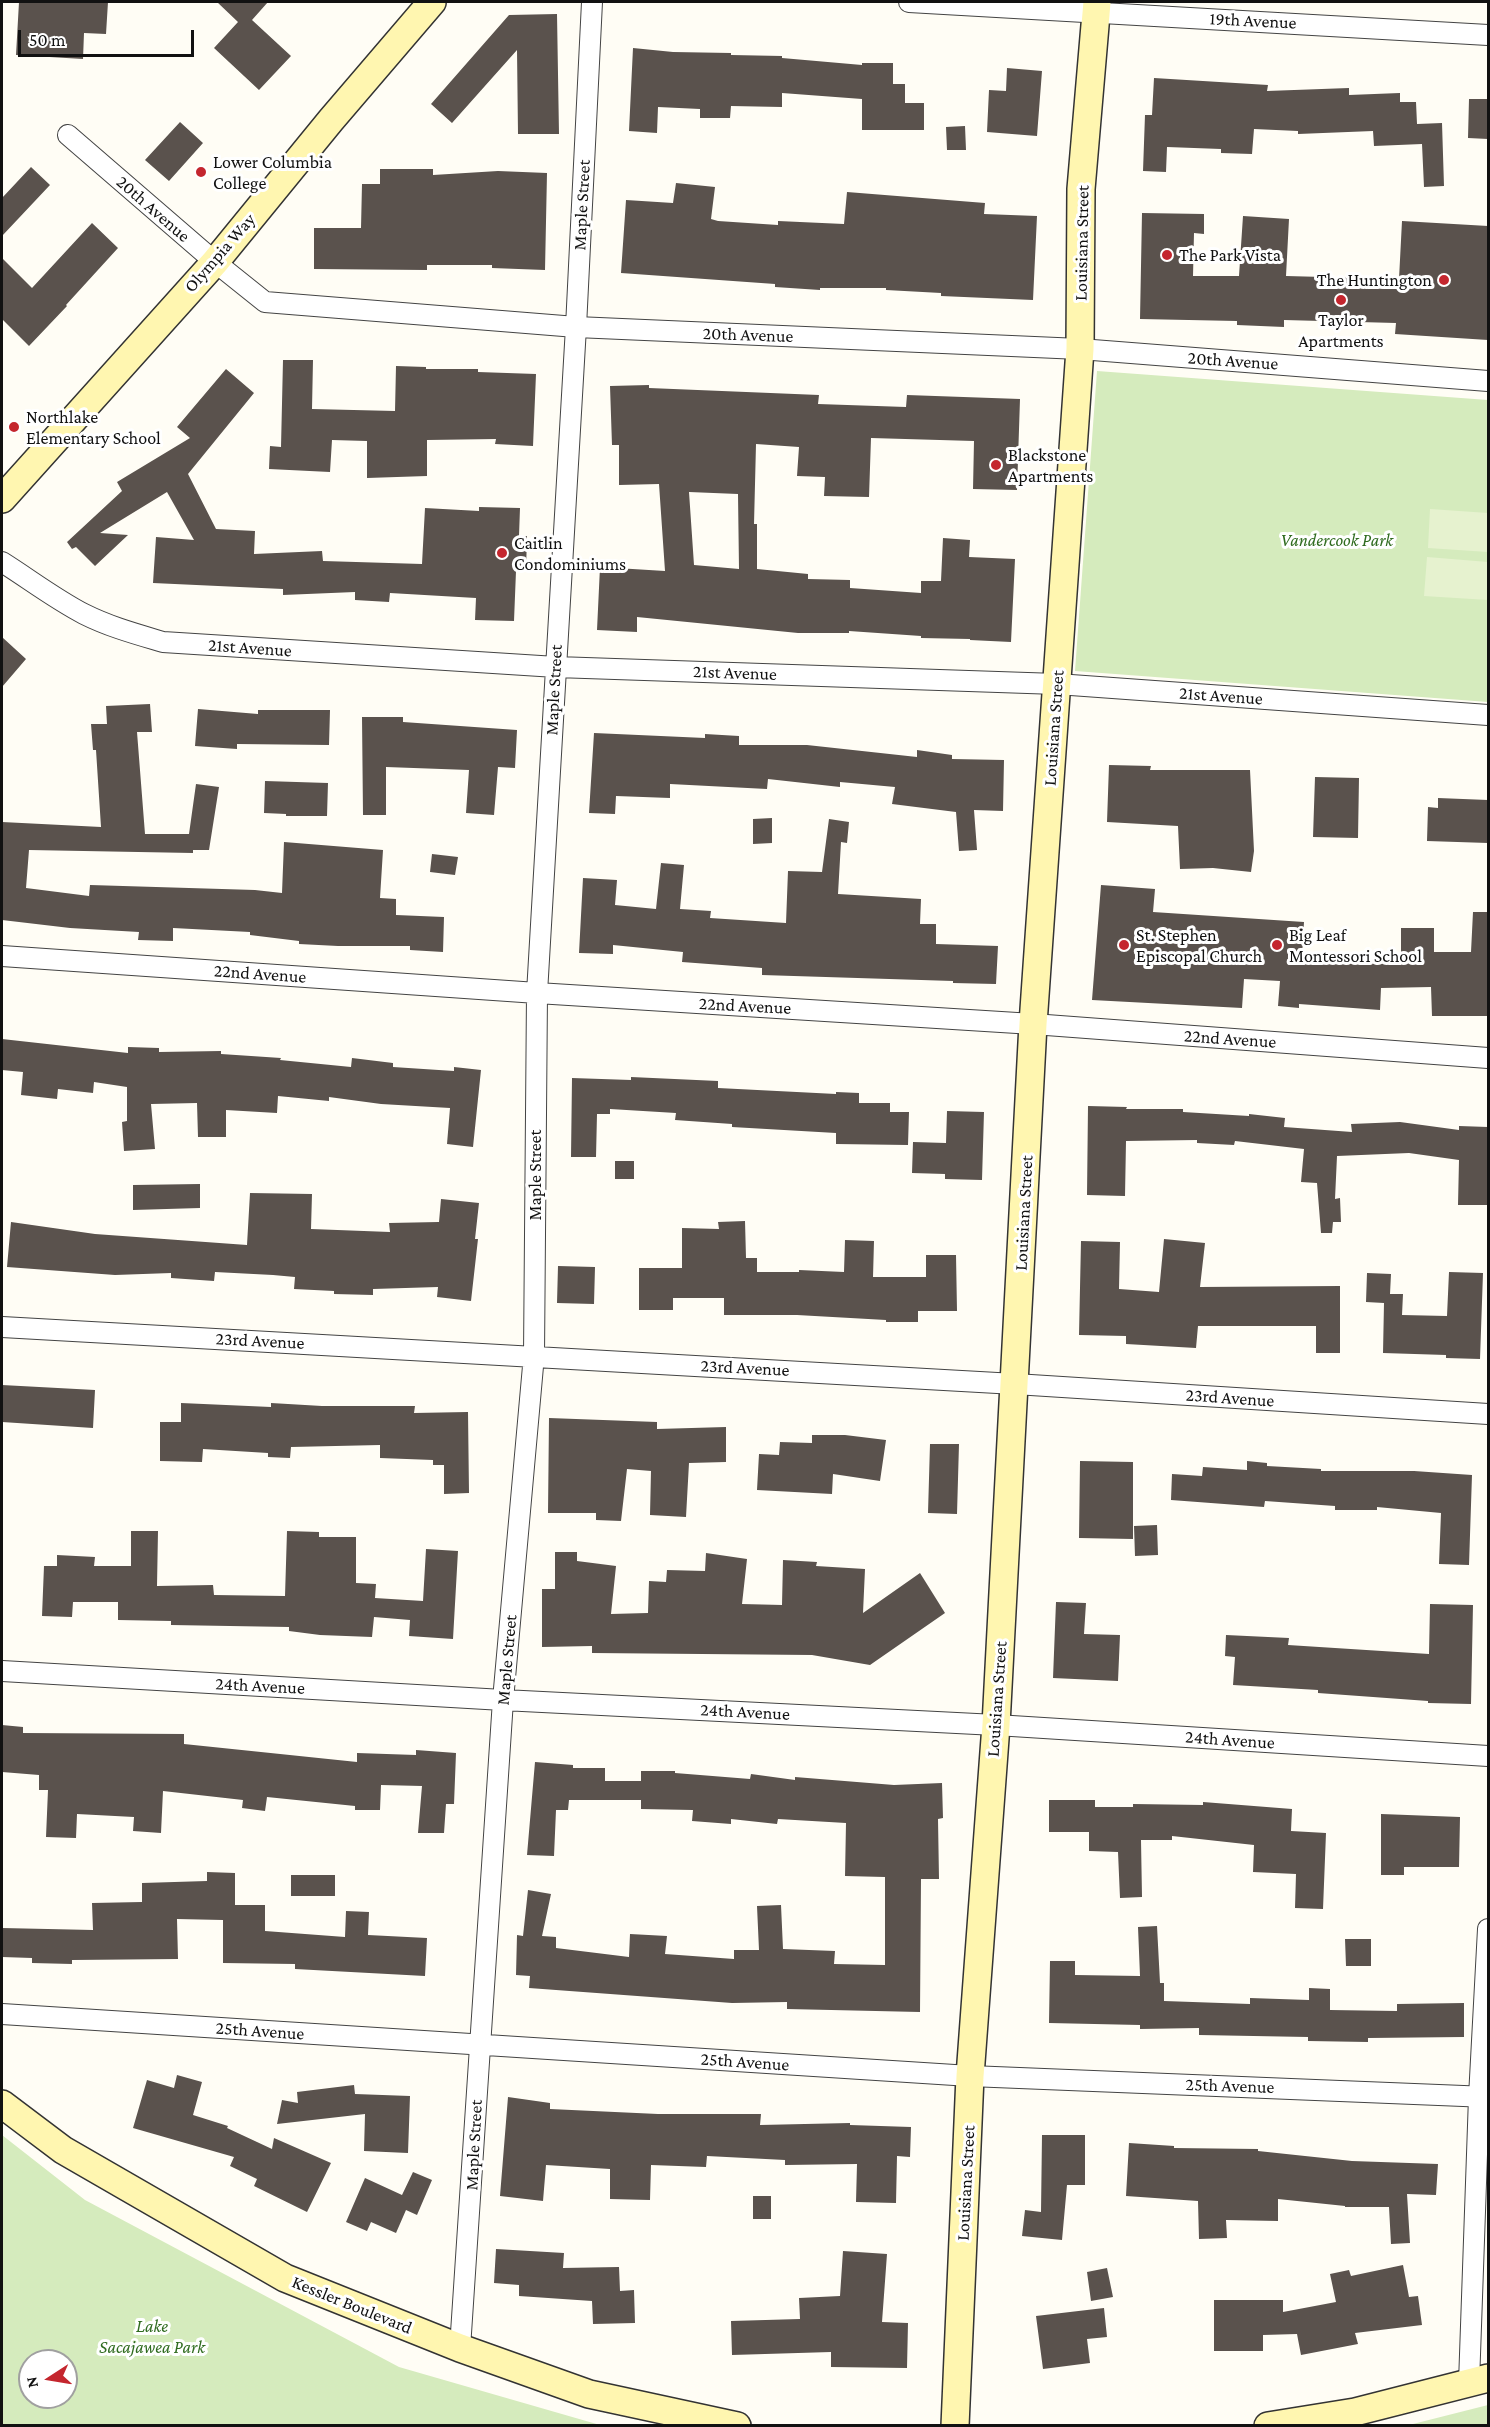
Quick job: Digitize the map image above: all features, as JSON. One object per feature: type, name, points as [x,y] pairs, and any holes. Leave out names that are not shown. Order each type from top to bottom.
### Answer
[{"type":"street","name":"Olympia Way","points":[[2,499],[215,262],[432,2]]},
{"type":"street","name":"Maple Street","points":[[460,2348],[471,2212],[479,2045],[503,1700],[534,1356],[537,993],[576,327],[592,2]]},
{"type":"street","name":"19th Avenue","points":[[909,2],[1096,7],[1488,35]]},
{"type":"street","name":"Louisiana Street","points":[[955,2426],[970,2076],[996,1725],[1033,1024],[1080,349],[1082,189],[1096,7]]},
{"type":"street","name":"20th Avenue","points":[[68,135],[215,262],[265,302],[576,327],[1080,349],[1488,381]]},
{"type":"street","name":"21st Avenue","points":[[2,562],[50,594],[86,614],[128,632],[164,642],[556,667],[1057,684],[1488,715]]},
{"type":"street","name":"22nd Avenue","points":[[2,956],[1033,1024],[1488,1058]]},
{"type":"street","name":"23rd Avenue","points":[[2,1327],[1015,1384],[1488,1414]]},
{"type":"street","name":"24th Avenue","points":[[2,1671],[996,1725],[1488,1756]]},
{"type":"street","points":[[1268,2426],[1355,2412],[1479,2380],[1488,1929]]},
{"type":"street","name":"25th Avenue","points":[[2,2014],[970,2076],[1484,2097]]},
{"type":"street","name":"Kessler Boulevard","points":[[2,2104],[63,2150],[285,2278],[460,2348],[589,2394],[737,2426]]},
{"type":"green space","name":"Vandercook Park","points":[[1097,371],[1488,400],[1488,702],[1075,671]]},
{"type":"green space","points":[[1430,509],[1488,513],[1488,552],[1428,548]]},
{"type":"green space","points":[[1427,557],[1488,562],[1488,600],[1424,596]]},
{"type":"green space","name":"Lake Sacajawea Park","points":[[2,2135],[85,2200],[399,2367],[600,2425],[2,2425]]},
{"type":"green space","points":[[1488,2405],[1488,2425],[1409,2425]]},
{"type":"building","points":[[19,2],[108,2],[106,34],[84,33],[83,59],[16,55]]},
{"type":"building","points":[[217,2],[268,2],[252,20],[291,56],[259,90],[214,48],[238,22]]},
{"type":"building","points":[[557,14],[559,134],[518,134],[517,50],[452,123],[431,104],[509,15]]},
{"type":"building","points":[[633,48],[673,52],[782,56],[782,58],[862,65],[862,63],[893,63],[893,84],[905,84],[905,103],[924,103],[924,130],[862,130],[862,99],[782,93],[782,107],[731,106],[730,118],[700,118],[700,109],[658,107],[657,133],[629,131]]},
{"type":"building","points":[[1007,68],[1042,71],[1037,136],[987,132],[989,90],[1006,91]]},
{"type":"building","points":[[1154,78],[1268,85],[1267,91],[1349,88],[1349,95],[1400,93],[1400,102],[1416,102],[1417,124],[1442,123],[1444,186],[1424,187],[1422,144],[1374,146],[1373,131],[1298,134],[1298,131],[1254,129],[1252,154],[1221,153],[1221,149],[1167,147],[1166,172],[1143,171],[1145,115],[1152,115]]},
{"type":"building","points":[[1469,99],[1488,99],[1488,139],[1468,138]]},
{"type":"building","points":[[180,122],[203,143],[169,181],[145,160]]},
{"type":"building","points":[[965,126],[966,150],[947,150],[946,127]]},
{"type":"building","points":[[31,167],[50,185],[2,236],[2,198]]},
{"type":"building","points":[[380,169],[433,169],[433,175],[498,171],[547,173],[545,270],[492,268],[492,265],[427,265],[427,270],[314,269],[314,228],[361,228],[362,184],[380,184]]},
{"type":"building","points":[[676,183],[715,187],[711,219],[718,221],[778,225],[778,221],[844,224],[847,192],[985,203],[984,214],[1037,216],[1033,300],[941,296],[941,293],[886,290],[886,288],[820,288],[820,290],[775,287],[775,284],[621,273],[626,200],[673,203]]},
{"type":"building","points":[[1142,213],[1204,214],[1204,234],[1194,233],[1193,276],[1239,276],[1243,216],[1289,219],[1286,276],[1399,279],[1402,221],[1488,226],[1488,340],[1395,334],[1396,323],[1284,320],[1284,327],[1237,325],[1237,321],[1140,319]]},
{"type":"building","points":[[92,223],[118,248],[29,346],[2,319],[2,258],[32,288]]},
{"type":"building","points":[[283,360],[313,360],[312,409],[395,411],[396,366],[536,374],[533,446],[495,444],[496,439],[427,440],[427,476],[367,478],[367,441],[332,440],[330,472],[269,469],[270,446],[281,447]]},
{"type":"building","points":[[226,369],[254,393],[188,474],[216,529],[255,531],[254,554],[322,551],[323,561],[422,564],[425,508],[479,511],[479,507],[520,508],[519,536],[527,536],[526,571],[516,571],[514,621],[475,620],[476,598],[390,593],[389,602],[355,600],[355,592],[283,595],[283,589],[153,583],[156,537],[194,540],[167,492],[100,533],[128,535],[95,566],[76,547],[72,549],[67,542],[122,491],[117,482],[190,438],[177,427]]},
{"type":"building","points":[[649,385],[649,388],[819,395],[818,404],[906,407],[907,395],[1020,399],[1017,490],[973,489],[974,441],[871,438],[869,497],[824,496],[825,477],[797,476],[799,447],[756,444],[754,524],[757,524],[757,569],[808,574],[808,579],[850,580],[850,588],[921,593],[921,581],[941,581],[943,538],[970,540],[969,557],[1015,559],[1011,642],[921,638],[921,636],[849,631],[849,633],[798,633],[637,617],[637,632],[597,630],[600,567],[665,571],[659,484],[619,485],[619,445],[612,445],[610,386]],"holes":[[[689,492],[738,494],[739,569],[694,565]]]},
{"type":"building","points":[[2,637],[26,659],[2,687]]},
{"type":"building","points":[[150,704],[152,732],[137,732],[145,834],[189,834],[196,784],[219,787],[209,850],[193,850],[193,853],[29,850],[26,888],[89,896],[90,885],[255,890],[282,893],[284,842],[383,850],[380,898],[396,899],[396,915],[444,917],[443,952],[410,950],[410,946],[299,944],[299,941],[250,935],[250,932],[173,928],[173,941],[138,940],[139,932],[70,928],[2,920],[2,822],[101,827],[96,750],[93,750],[91,724],[107,724],[106,706]]},
{"type":"building","points":[[198,709],[258,714],[258,710],[330,710],[329,745],[237,744],[237,749],[195,746]]},
{"type":"building","points":[[362,717],[403,717],[403,722],[517,730],[515,768],[498,767],[494,815],[466,813],[469,770],[386,767],[386,815],[363,815]]},
{"type":"building","points":[[594,733],[705,738],[705,734],[739,736],[739,745],[807,745],[917,757],[917,750],[952,755],[952,759],[1004,760],[1003,811],[974,810],[977,850],[959,851],[956,812],[892,804],[895,787],[840,782],[840,787],[768,779],[767,789],[670,784],[670,798],[616,796],[615,814],[589,813]]},
{"type":"building","points":[[1109,765],[1151,766],[1150,770],[1250,770],[1254,851],[1251,872],[1213,868],[1180,869],[1178,826],[1107,822]]},
{"type":"building","points":[[1315,777],[1359,778],[1358,838],[1313,837]]},
{"type":"building","points":[[265,781],[328,783],[327,816],[286,816],[286,814],[264,813]]},
{"type":"building","points":[[1438,798],[1488,800],[1488,843],[1427,841],[1428,807],[1438,808]]},
{"type":"building","points":[[772,818],[772,843],[753,844],[753,819]]},
{"type":"building","points":[[829,819],[849,822],[847,843],[841,842],[838,894],[921,899],[920,924],[936,924],[936,944],[998,946],[996,984],[762,975],[762,968],[682,962],[683,952],[613,945],[613,954],[579,953],[583,878],[617,880],[615,905],[656,909],[661,863],[684,865],[680,909],[711,911],[710,918],[786,923],[788,871],[822,872]]},
{"type":"building","points":[[432,854],[458,857],[455,875],[430,872]]},
{"type":"building","points":[[1101,885],[1155,889],[1153,912],[1304,922],[1302,956],[1401,965],[1401,928],[1434,928],[1434,952],[1471,952],[1473,912],[1488,912],[1488,1016],[1432,1016],[1431,987],[1381,988],[1380,1010],[1299,1004],[1299,1008],[1278,1006],[1280,981],[1244,979],[1242,1008],[1092,1000]]},
{"type":"building","points":[[2,1039],[128,1053],[128,1047],[159,1048],[159,1052],[221,1051],[221,1054],[281,1058],[280,1060],[351,1067],[352,1058],[393,1063],[393,1067],[454,1071],[454,1067],[481,1070],[473,1147],[447,1144],[450,1108],[381,1104],[329,1097],[329,1101],[278,1096],[277,1113],[226,1110],[226,1137],[198,1137],[197,1103],[151,1104],[155,1149],[124,1151],[122,1122],[127,1121],[127,1087],[94,1082],[93,1093],[58,1089],[57,1099],[21,1095],[23,1072],[2,1070]]},
{"type":"building","points":[[631,1077],[718,1081],[718,1088],[836,1094],[836,1092],[859,1093],[859,1103],[890,1103],[890,1112],[909,1112],[908,1145],[836,1144],[836,1133],[732,1127],[732,1124],[675,1120],[676,1113],[610,1109],[610,1114],[597,1114],[596,1157],[571,1157],[572,1078],[631,1080]]},
{"type":"building","points":[[1088,1106],[1183,1109],[1183,1112],[1249,1116],[1249,1114],[1285,1118],[1284,1127],[1352,1132],[1351,1124],[1400,1122],[1459,1130],[1459,1126],[1488,1127],[1488,1205],[1458,1205],[1459,1160],[1409,1153],[1337,1156],[1335,1199],[1340,1198],[1341,1222],[1333,1222],[1332,1233],[1321,1233],[1317,1183],[1301,1182],[1304,1149],[1235,1141],[1234,1145],[1197,1143],[1197,1140],[1126,1141],[1125,1196],[1087,1195]]},
{"type":"building","points":[[947,1111],[984,1112],[982,1180],[945,1179],[945,1174],[912,1173],[913,1142],[946,1143]]},
{"type":"building","points":[[615,1161],[634,1161],[634,1179],[615,1179]]},
{"type":"building","points":[[200,1184],[200,1208],[133,1210],[133,1185]]},
{"type":"building","points":[[250,1193],[312,1194],[311,1229],[390,1232],[389,1223],[439,1222],[441,1199],[479,1203],[475,1239],[478,1239],[471,1301],[437,1297],[438,1287],[373,1289],[373,1295],[334,1294],[334,1291],[294,1289],[295,1277],[273,1275],[215,1272],[214,1281],[171,1278],[171,1273],[115,1275],[7,1267],[11,1222],[95,1234],[247,1245]]},
{"type":"building","points":[[745,1221],[746,1258],[757,1258],[757,1272],[799,1272],[799,1270],[844,1272],[845,1240],[874,1241],[873,1277],[926,1277],[926,1255],[956,1255],[957,1311],[918,1311],[918,1322],[886,1322],[886,1320],[797,1315],[724,1315],[724,1298],[673,1298],[673,1310],[639,1310],[639,1268],[682,1268],[682,1228],[719,1229],[718,1222]]},
{"type":"building","points":[[1164,1239],[1205,1243],[1200,1287],[1340,1286],[1340,1353],[1316,1353],[1316,1326],[1198,1326],[1196,1348],[1126,1344],[1126,1336],[1079,1335],[1081,1241],[1120,1242],[1119,1289],[1159,1292]]},
{"type":"building","points":[[558,1266],[595,1267],[594,1304],[557,1303]]},
{"type":"building","points":[[1449,1272],[1483,1273],[1480,1359],[1446,1358],[1446,1355],[1383,1353],[1384,1303],[1366,1302],[1367,1273],[1391,1274],[1390,1294],[1403,1294],[1402,1315],[1447,1316]]},
{"type":"building","points":[[2,1385],[95,1390],[93,1428],[2,1422]]},
{"type":"building","points":[[181,1403],[271,1407],[271,1403],[322,1406],[415,1406],[414,1413],[468,1412],[469,1493],[444,1494],[444,1465],[433,1465],[433,1460],[380,1458],[380,1445],[291,1447],[290,1458],[268,1457],[268,1453],[203,1449],[202,1462],[160,1461],[160,1422],[181,1422]]},
{"type":"building","points":[[549,1418],[657,1422],[657,1429],[726,1427],[726,1462],[689,1463],[686,1517],[650,1515],[651,1471],[627,1469],[621,1521],[596,1520],[596,1513],[548,1513]]},
{"type":"building","points":[[812,1435],[845,1435],[886,1440],[880,1481],[833,1474],[832,1494],[757,1490],[759,1454],[779,1455],[780,1442],[812,1443]]},
{"type":"building","points":[[930,1444],[959,1444],[957,1514],[928,1513]]},
{"type":"building","points":[[1080,1461],[1133,1462],[1133,1539],[1079,1538]]},
{"type":"building","points":[[1247,1461],[1267,1463],[1267,1466],[1321,1469],[1321,1471],[1414,1471],[1472,1475],[1469,1565],[1439,1564],[1441,1513],[1377,1507],[1377,1510],[1335,1510],[1335,1506],[1265,1501],[1264,1507],[1171,1500],[1172,1474],[1202,1476],[1203,1467],[1247,1470]]},
{"type":"building","points":[[1157,1525],[1158,1555],[1135,1556],[1134,1526]]},
{"type":"building","points":[[131,1531],[158,1531],[157,1586],[213,1585],[214,1595],[285,1596],[287,1531],[319,1532],[319,1537],[356,1537],[356,1583],[376,1584],[375,1598],[423,1601],[426,1549],[458,1551],[453,1639],[409,1636],[410,1620],[374,1617],[372,1637],[320,1635],[289,1631],[289,1627],[171,1625],[171,1621],[118,1620],[118,1602],[73,1602],[72,1617],[42,1616],[44,1566],[57,1566],[57,1555],[95,1557],[94,1566],[131,1566]]},
{"type":"building","points":[[555,1552],[577,1552],[577,1561],[616,1566],[611,1614],[648,1613],[649,1581],[666,1582],[667,1570],[705,1571],[706,1553],[747,1559],[742,1604],[782,1605],[783,1560],[817,1562],[816,1566],[865,1569],[863,1613],[920,1573],[945,1613],[870,1665],[812,1655],[592,1653],[592,1646],[542,1647],[542,1589],[555,1589]]},
{"type":"building","points":[[1056,1602],[1086,1603],[1084,1634],[1120,1635],[1118,1681],[1053,1678]]},
{"type":"building","points":[[1430,1604],[1473,1605],[1471,1704],[1428,1703],[1428,1701],[1318,1693],[1318,1690],[1233,1685],[1235,1657],[1225,1656],[1226,1635],[1289,1638],[1288,1645],[1429,1654]]},
{"type":"building","points":[[2,1725],[23,1727],[23,1733],[184,1734],[184,1744],[357,1762],[357,1753],[416,1755],[416,1750],[456,1753],[454,1804],[446,1804],[444,1833],[418,1833],[422,1786],[381,1785],[380,1810],[355,1810],[355,1806],[267,1797],[265,1811],[242,1808],[243,1800],[163,1791],[161,1833],[133,1831],[134,1817],[77,1814],[76,1838],[46,1837],[48,1790],[39,1790],[39,1775],[2,1772]]},
{"type":"building","points":[[535,1762],[573,1765],[573,1768],[605,1768],[605,1781],[641,1781],[641,1771],[675,1771],[675,1773],[750,1779],[751,1774],[795,1780],[795,1777],[894,1785],[942,1783],[943,1818],[938,1819],[939,1879],[921,1879],[920,2012],[787,2009],[787,2002],[732,2003],[529,1988],[530,1976],[516,1975],[517,1935],[523,1936],[528,1890],[551,1894],[542,1936],[556,1937],[556,1948],[629,1957],[630,1934],[667,1936],[665,1954],[734,1959],[734,1950],[759,1950],[757,1906],[781,1905],[783,1949],[835,1951],[834,1964],[885,1965],[885,1877],[845,1876],[846,1823],[778,1819],[777,1824],[731,1819],[731,1824],[692,1821],[693,1810],[641,1809],[641,1800],[569,1800],[568,1810],[556,1810],[554,1856],[527,1855]]},
{"type":"building","points":[[1049,1800],[1095,1800],[1095,1807],[1133,1807],[1133,1804],[1203,1805],[1203,1802],[1292,1809],[1291,1831],[1326,1833],[1323,1909],[1295,1908],[1296,1874],[1253,1872],[1254,1845],[1172,1836],[1172,1840],[1141,1840],[1142,1897],[1120,1898],[1118,1852],[1089,1851],[1089,1832],[1049,1832]]},
{"type":"building","points":[[1381,1814],[1460,1817],[1459,1867],[1404,1867],[1404,1875],[1381,1875]]},
{"type":"building","points":[[207,1872],[235,1873],[235,1905],[265,1905],[265,1931],[345,1937],[346,1911],[369,1912],[368,1935],[427,1938],[425,1976],[295,1969],[295,1964],[223,1963],[223,1920],[177,1919],[178,1959],[72,1960],[72,1964],[32,1963],[32,1958],[2,1957],[2,1928],[93,1930],[92,1903],[142,1902],[142,1883],[207,1881]]},
{"type":"building","points":[[291,1875],[335,1875],[335,1896],[291,1896]]},
{"type":"building","points":[[1157,1926],[1160,1983],[1164,1983],[1164,2001],[1250,2004],[1250,1998],[1309,2000],[1309,1988],[1330,1989],[1330,2010],[1397,2011],[1397,2004],[1464,2003],[1464,2037],[1368,2038],[1368,2042],[1308,2041],[1308,2037],[1199,2035],[1199,2028],[1140,2029],[1140,2025],[1049,2023],[1050,1961],[1075,1961],[1075,1975],[1140,1976],[1138,1927]]},
{"type":"building","points":[[1345,1939],[1371,1939],[1371,1966],[1346,1966]]},
{"type":"building","points":[[177,2075],[202,2082],[193,2115],[228,2126],[227,2128],[272,2149],[274,2138],[331,2163],[307,2212],[254,2186],[257,2179],[230,2166],[234,2157],[133,2128],[147,2080],[174,2088]]},
{"type":"building","points":[[354,2085],[355,2094],[410,2096],[408,2153],[364,2151],[365,2114],[277,2124],[282,2100],[298,2103],[297,2092]]},
{"type":"building","points":[[508,2097],[550,2103],[550,2109],[658,2114],[761,2114],[760,2125],[850,2123],[850,2125],[911,2127],[910,2157],[897,2156],[896,2203],[856,2202],[857,2164],[785,2165],[785,2160],[707,2156],[706,2167],[651,2165],[650,2200],[610,2199],[610,2169],[546,2165],[543,2201],[500,2196]]},
{"type":"building","points":[[1042,2135],[1085,2135],[1085,2185],[1067,2185],[1062,2240],[1022,2236],[1025,2210],[1041,2212]]},
{"type":"building","points":[[1129,2143],[1174,2146],[1174,2148],[1258,2149],[1258,2151],[1352,2161],[1438,2164],[1436,2195],[1407,2194],[1410,2243],[1391,2244],[1389,2207],[1345,2207],[1278,2199],[1278,2221],[1226,2220],[1227,2238],[1199,2239],[1198,2201],[1126,2196]]},
{"type":"building","points":[[413,2172],[432,2180],[417,2215],[406,2210],[396,2233],[371,2222],[367,2231],[346,2222],[365,2178],[402,2195]]},
{"type":"building","points":[[753,2196],[771,2196],[771,2219],[753,2219]]},
{"type":"building","points":[[496,2249],[564,2253],[563,2268],[619,2267],[620,2291],[634,2290],[635,2323],[593,2324],[592,2301],[519,2296],[519,2285],[494,2283]]},
{"type":"building","points":[[843,2251],[887,2254],[882,2322],[908,2323],[907,2368],[831,2367],[831,2352],[732,2355],[731,2321],[800,2319],[799,2298],[840,2296]]},
{"type":"building","points":[[1403,2265],[1409,2297],[1418,2296],[1422,2325],[1355,2333],[1358,2344],[1301,2355],[1297,2334],[1263,2335],[1263,2351],[1214,2351],[1214,2300],[1283,2300],[1283,2312],[1336,2302],[1330,2274],[1349,2270],[1351,2276]]},
{"type":"building","points":[[1107,2268],[1113,2297],[1091,2301],[1087,2272]]},
{"type":"building","points":[[1104,2308],[1107,2337],[1087,2339],[1090,2363],[1043,2369],[1036,2316]]},
{"type":"place","name":"Lower Columbia College","points":[[201,172]]},
{"type":"place","name":"The Park Vista","points":[[1167,255]]},
{"type":"place","name":"The Huntington","points":[[1444,280]]},
{"type":"place","name":"Taylor Apartments","points":[[1341,300]]},
{"type":"place","name":"Northlake Elementary School","points":[[14,427]]},
{"type":"place","name":"Blackstone Apartments","points":[[996,465]]},
{"type":"place","name":"Caitlin Condominiums","points":[[502,553]]},
{"type":"place","name":"St. Stephen Episcopal Church","points":[[1124,945]]},
{"type":"place","name":"Big Leaf Montessori School","points":[[1277,945]]}]
